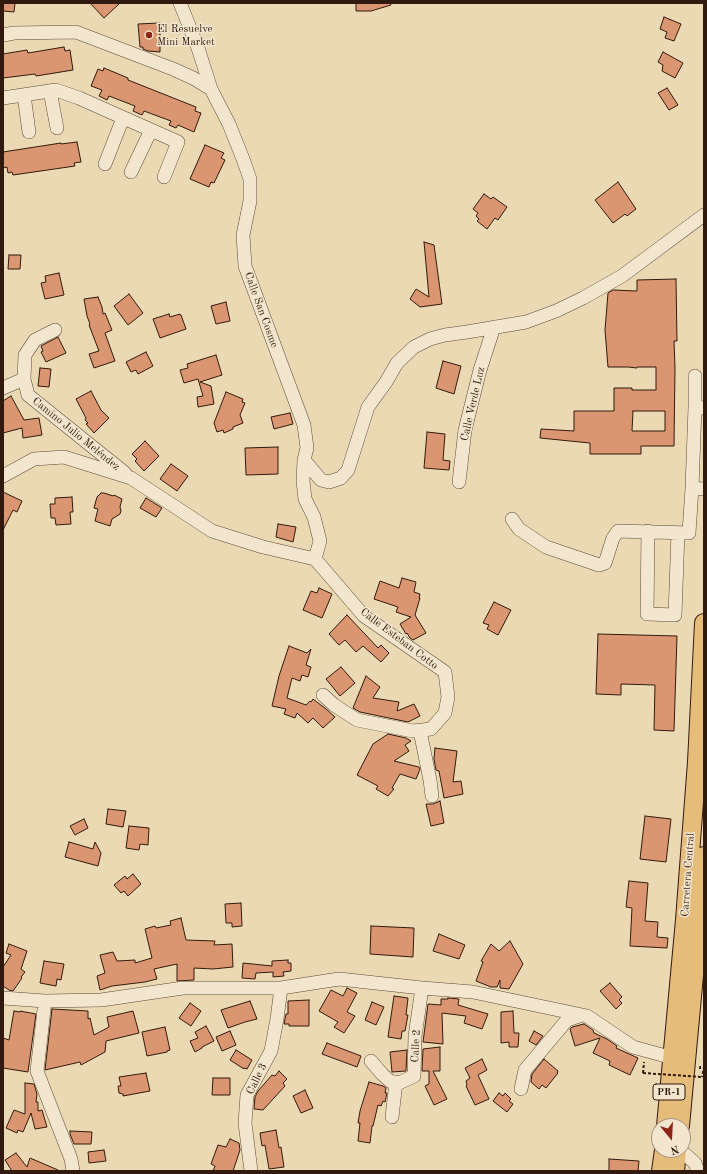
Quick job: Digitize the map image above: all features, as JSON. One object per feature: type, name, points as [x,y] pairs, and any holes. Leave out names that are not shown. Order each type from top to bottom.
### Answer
[{"type":"highway","name":"Carretera Central","points":[[680,1118],[679,1058],[684,928],[697,762],[704,623]]},
{"type":"highway","name":"Carretera Central","points":[[668,1118],[679,1058],[699,921],[704,856]]},
{"type":"highway","points":[[662,1171],[663,1158]]},
{"type":"highway","points":[[675,1171],[677,1158]]},
{"type":"street","name":"Calle San Cosme","points":[[180,3],[198,48],[211,89],[229,124],[250,179],[250,201],[243,235],[245,266],[304,425],[307,448],[304,460],[303,481],[305,499],[314,517],[320,541],[315,559]]},
{"type":"street","points":[[3,35],[14,33],[76,32],[174,69],[211,89]]},
{"type":"street","points":[[3,98],[56,90],[74,96],[178,142],[164,177]]},
{"type":"street","points":[[50,91],[57,128]]},
{"type":"street","points":[[24,95],[29,132]]},
{"type":"street","points":[[105,164],[123,118]]},
{"type":"street","points":[[132,172],[151,130]]},
{"type":"street","points":[[304,460],[321,480],[329,482],[341,478],[348,470],[368,407],[386,382],[397,363],[414,347],[430,339],[445,335],[526,322],[556,311],[622,276],[704,215]]},
{"type":"street","name":"Calle Verde Luz","points":[[459,482],[465,430],[480,370],[494,327]]},
{"type":"street","name":"Camino Julio Meléndez","points":[[55,330],[35,340],[25,355],[24,379],[28,395],[131,478]]},
{"type":"street","points":[[512,519],[519,529],[546,547],[599,565],[605,563],[613,538],[618,530],[689,533],[698,488],[699,407],[695,376]]},
{"type":"street","points":[[3,388],[24,379]]},
{"type":"street","points":[[3,476],[34,459],[64,457],[131,478],[212,531],[263,547],[315,559]]},
{"type":"street","points":[[648,532],[647,614],[674,615],[678,532]]},
{"type":"street","name":"Calle Esteban Cotto","points":[[315,559],[364,616],[445,672],[448,697],[445,713],[431,729],[420,731]]},
{"type":"street","points":[[323,695],[357,720],[413,731],[420,731],[432,796]]},
{"type":"street","points":[[3,998],[45,1001],[101,1000],[183,988],[281,988],[339,979],[473,992],[587,1016],[633,1047],[679,1058]]},
{"type":"street","name":"Calle 3","points":[[251,1171],[246,1123],[247,1095],[271,1051],[281,988]]},
{"type":"street","name":"Calle 2","points":[[396,1082],[404,1082],[414,1076],[415,1036],[422,988]]},
{"type":"street","points":[[45,1001],[38,1071],[71,1160],[73,1171]]},
{"type":"street","points":[[521,1089],[525,1070],[567,1020],[582,1015]]},
{"type":"street","points":[[371,1061],[391,1082],[396,1082],[392,1117]]},
{"type":"street","points":[[689,1158],[695,1163],[698,1171]]},
{"type":"path","points":[[644,1062],[643,1072],[702,1077],[704,1067],[700,1067],[700,1074]]},
{"type":"building","points":[[3,3],[15,3],[14,12],[3,11]]},
{"type":"building","points":[[90,3],[120,3],[104,18]]},
{"type":"building","points":[[356,3],[390,3],[391,5],[371,11],[356,11]]},
{"type":"building","points":[[664,17],[681,24],[674,41],[665,38],[667,32],[660,29]]},
{"type":"building","name":"El Resuelve Mini Market","points":[[160,23],[160,52],[148,51],[143,49],[143,47],[140,47],[138,24]]},
{"type":"building","points":[[64,47],[65,51],[70,50],[73,70],[36,76],[35,74],[3,78],[3,54],[27,50],[28,53]]},
{"type":"building","points":[[663,52],[683,63],[675,78],[662,71],[663,65],[658,62]]},
{"type":"building","points":[[104,68],[128,78],[128,80],[196,107],[195,111],[201,113],[194,132],[178,125],[176,128],[169,125],[171,121],[144,111],[142,115],[133,111],[135,106],[109,96],[107,100],[99,96],[102,90],[91,86],[98,69],[103,71]]},
{"type":"building","points":[[667,88],[678,105],[669,110],[658,93]]},
{"type":"building","points":[[77,142],[81,162],[74,163],[75,166],[13,175],[12,172],[8,173],[7,167],[3,168],[3,152]]},
{"type":"building","points":[[205,145],[224,153],[221,158],[225,160],[214,183],[211,182],[209,187],[190,179]]},
{"type":"building","points":[[618,182],[636,209],[627,216],[625,214],[613,223],[595,200]]},
{"type":"building","points":[[484,194],[491,199],[493,197],[507,207],[498,220],[495,218],[487,229],[477,221],[479,219],[476,216],[478,213],[473,209]]},
{"type":"building","points":[[424,242],[434,245],[442,304],[420,307],[410,299],[416,289],[429,297]]},
{"type":"building","points":[[9,255],[21,255],[20,269],[8,269]]},
{"type":"building","points":[[59,273],[64,295],[45,299],[41,283],[46,282],[45,276]]},
{"type":"building","points":[[676,279],[677,341],[674,341],[674,446],[641,446],[641,454],[590,454],[590,443],[540,438],[541,429],[574,431],[574,411],[614,411],[614,388],[656,390],[656,367],[608,367],[605,330],[608,293],[613,290],[637,291],[637,280]],"holes":[[[633,411],[665,411],[665,431],[632,431]]]},
{"type":"building","points":[[129,294],[143,313],[128,325],[114,306]]},
{"type":"building","points":[[98,297],[103,314],[105,313],[112,330],[105,333],[115,361],[94,368],[89,354],[99,351],[89,325],[84,299]]},
{"type":"building","points":[[226,302],[230,321],[216,324],[211,306]]},
{"type":"building","points":[[169,314],[170,317],[180,314],[186,329],[160,338],[153,319]]},
{"type":"building","points":[[58,337],[66,353],[46,362],[41,352],[43,351],[41,346]]},
{"type":"building","points":[[146,352],[153,366],[138,374],[136,370],[131,372],[126,362]]},
{"type":"building","points":[[216,355],[222,375],[200,382],[211,386],[214,404],[198,407],[197,397],[203,396],[198,379],[184,383],[180,370],[188,368],[187,364]]},
{"type":"building","points":[[443,361],[461,366],[454,394],[436,388]]},
{"type":"building","points":[[40,368],[51,369],[49,387],[38,386]]},
{"type":"building","points":[[91,391],[101,410],[109,418],[94,433],[86,424],[88,423],[85,420],[86,418],[76,399]]},
{"type":"building","points":[[226,392],[243,399],[242,402],[245,403],[240,415],[243,423],[224,433],[223,430],[217,432],[214,423]]},
{"type":"building","points":[[11,396],[24,420],[39,418],[42,435],[23,438],[22,428],[3,433],[3,401]]},
{"type":"building","points":[[290,413],[293,424],[274,429],[271,417]]},
{"type":"building","points":[[427,432],[445,434],[443,460],[450,461],[449,470],[424,468]]},
{"type":"building","points":[[145,441],[159,456],[144,471],[135,461],[137,459],[132,454]]},
{"type":"building","points":[[278,447],[278,474],[246,475],[245,448]]},
{"type":"building","points":[[171,464],[188,476],[177,491],[160,479]]},
{"type":"building","points":[[3,492],[22,501],[17,512],[13,510],[3,530]]},
{"type":"building","points":[[101,493],[114,495],[122,499],[120,514],[112,519],[110,526],[95,521],[98,509],[94,508],[97,497]]},
{"type":"building","points":[[72,497],[73,512],[70,512],[71,524],[56,525],[55,518],[51,518],[50,504],[55,504],[55,498]]},
{"type":"building","points":[[146,498],[162,508],[156,517],[140,508]]},
{"type":"building","points":[[278,524],[296,527],[293,542],[276,537]]},
{"type":"building","points":[[402,578],[416,582],[414,592],[420,594],[415,615],[426,633],[413,640],[407,633],[406,634],[400,624],[411,617],[396,612],[398,607],[374,599],[380,581],[399,588]]},
{"type":"building","points":[[319,588],[332,594],[322,618],[303,610],[311,591],[317,593]]},
{"type":"building","points":[[494,602],[511,610],[498,635],[487,629],[489,625],[483,623]]},
{"type":"building","points":[[347,615],[378,648],[381,645],[389,653],[381,662],[363,646],[356,652],[345,640],[339,645],[329,634]]},
{"type":"building","points":[[598,634],[677,636],[674,731],[654,730],[655,685],[621,684],[621,695],[596,694]]},
{"type":"building","points":[[289,646],[307,653],[311,649],[306,665],[311,667],[308,677],[302,675],[300,681],[292,678],[287,698],[306,705],[313,699],[326,709],[335,717],[323,728],[313,718],[308,723],[297,713],[295,718],[284,714],[286,709],[272,706],[279,676]]},
{"type":"building","points":[[341,667],[355,683],[340,696],[326,679]]},
{"type":"building","points":[[366,676],[380,687],[373,698],[399,702],[397,711],[414,704],[420,716],[408,722],[360,712],[353,708]]},
{"type":"building","points":[[388,734],[406,738],[411,741],[405,745],[409,751],[394,761],[419,767],[420,769],[416,779],[400,774],[392,788],[394,789],[388,796],[376,789],[378,786],[357,775],[373,744]]},
{"type":"building","points":[[435,748],[457,751],[453,782],[461,781],[463,794],[444,798],[439,771],[436,770],[434,759]]},
{"type":"building","points":[[440,801],[444,823],[431,826],[426,804],[433,804]]},
{"type":"building","points":[[108,809],[126,811],[123,827],[106,824]]},
{"type":"building","points":[[645,816],[671,819],[666,862],[640,859]]},
{"type":"building","points":[[84,819],[88,828],[75,835],[70,826]]},
{"type":"building","points":[[129,826],[149,828],[148,845],[140,844],[139,850],[126,848]]},
{"type":"building","points":[[69,842],[93,849],[95,842],[101,853],[98,866],[65,857]]},
{"type":"building","points":[[133,874],[141,884],[128,896],[124,891],[121,893],[114,885],[125,876],[127,879]]},
{"type":"building","points":[[629,881],[648,883],[645,921],[658,922],[657,937],[668,938],[667,948],[630,946],[632,908],[626,907]]},
{"type":"building","points":[[241,903],[242,926],[232,927],[232,923],[226,923],[225,904]]},
{"type":"building","points":[[181,918],[186,940],[215,941],[214,945],[232,944],[233,967],[213,969],[194,968],[194,980],[177,981],[177,964],[154,969],[157,979],[112,986],[100,990],[97,976],[105,973],[100,955],[113,952],[117,961],[135,960],[135,963],[152,958],[145,929],[155,926],[156,928],[171,925],[170,921]]},
{"type":"building","points":[[371,926],[414,928],[413,957],[370,954]]},
{"type":"building","points":[[439,934],[465,945],[459,959],[433,951]]},
{"type":"building","points":[[510,941],[523,964],[509,989],[500,988],[500,980],[497,987],[491,987],[476,981],[483,962],[481,961],[491,944],[499,951]]},
{"type":"building","points":[[9,944],[27,951],[21,969],[25,972],[13,991],[3,986],[3,967],[11,955],[6,953]]},
{"type":"building","points":[[288,960],[288,963],[291,963],[291,971],[283,972],[284,976],[273,977],[273,972],[256,973],[255,979],[242,978],[243,963],[272,966],[272,961]]},
{"type":"building","points":[[44,961],[64,964],[61,980],[57,979],[56,986],[40,983]]},
{"type":"building","points":[[610,983],[622,997],[619,1000],[622,1003],[616,1009],[600,991]]},
{"type":"building","points":[[347,988],[357,993],[347,1012],[355,1016],[344,1033],[334,1027],[338,1022],[319,1011],[331,990],[343,996]]},
{"type":"building","points":[[394,996],[408,998],[406,1015],[408,1015],[405,1031],[402,1031],[401,1039],[388,1037]]},
{"type":"building","points":[[441,999],[459,999],[458,1005],[488,1014],[482,1029],[464,1023],[466,1016],[442,1013],[443,1044],[423,1042],[428,1004],[441,1005]]},
{"type":"building","points":[[309,1000],[309,1026],[289,1026],[289,1024],[284,1024],[286,1014],[288,1014],[288,1001]]},
{"type":"building","points":[[250,1001],[257,1019],[228,1028],[221,1010]]},
{"type":"building","points":[[372,1002],[384,1007],[376,1025],[365,1020]]},
{"type":"building","points":[[190,1003],[201,1011],[191,1026],[179,1018]]},
{"type":"building","points":[[52,1009],[88,1011],[88,1019],[90,1018],[94,1035],[109,1027],[107,1017],[133,1011],[139,1033],[106,1041],[105,1052],[81,1065],[80,1062],[45,1070]]},
{"type":"building","points":[[14,1011],[36,1014],[28,1072],[3,1068],[3,1038],[9,1040]]},
{"type":"building","points":[[513,1011],[514,1033],[519,1033],[518,1047],[509,1047],[509,1042],[501,1043],[501,1012]]},
{"type":"building","points":[[584,1024],[593,1030],[594,1033],[617,1046],[616,1048],[638,1058],[630,1075],[609,1065],[610,1061],[593,1053],[600,1038],[575,1046],[570,1029],[572,1027]]},
{"type":"building","points":[[206,1026],[214,1041],[195,1052],[190,1041],[198,1038],[195,1032]]},
{"type":"building","points":[[165,1027],[170,1050],[147,1056],[142,1032]]},
{"type":"building","points":[[230,1031],[236,1045],[222,1051],[216,1037]]},
{"type":"building","points":[[534,1031],[543,1036],[536,1045],[529,1041]]},
{"type":"building","points":[[327,1043],[361,1056],[357,1067],[322,1054]]},
{"type":"building","points":[[440,1047],[440,1071],[433,1071],[447,1099],[434,1105],[425,1086],[429,1084],[429,1071],[422,1071],[423,1049]]},
{"type":"building","points":[[236,1050],[252,1060],[247,1069],[244,1069],[230,1060]]},
{"type":"building","points":[[407,1050],[406,1071],[392,1072],[390,1052]]},
{"type":"building","points":[[482,1059],[487,1070],[478,1075],[489,1099],[475,1105],[466,1086],[466,1081],[470,1078],[465,1068]]},
{"type":"building","points":[[544,1059],[558,1071],[558,1073],[546,1088],[542,1085],[539,1089],[531,1082],[532,1074]]},
{"type":"building","points":[[279,1071],[287,1079],[283,1083],[285,1086],[263,1110],[254,1109],[255,1097],[258,1091],[272,1075],[275,1076]]},
{"type":"building","points":[[146,1073],[150,1091],[123,1096],[123,1094],[119,1093],[118,1086],[121,1086],[119,1077]]},
{"type":"building","points":[[213,1078],[230,1078],[230,1095],[212,1095]]},
{"type":"building","points":[[369,1082],[383,1086],[386,1088],[385,1093],[387,1093],[385,1102],[383,1101],[381,1106],[378,1105],[372,1126],[370,1143],[358,1141],[360,1111]]},
{"type":"building","points":[[25,1083],[34,1084],[37,1094],[36,1102],[38,1102],[38,1111],[42,1110],[47,1127],[35,1129],[31,1113],[23,1132],[18,1130],[17,1133],[6,1128],[14,1110],[25,1114]]},
{"type":"building","points":[[305,1090],[313,1108],[301,1113],[293,1096]]},
{"type":"building","points":[[499,1093],[503,1096],[505,1093],[511,1099],[509,1101],[513,1104],[507,1112],[493,1101]]},
{"type":"building","points":[[276,1130],[279,1148],[281,1147],[284,1167],[269,1169],[265,1145],[262,1146],[260,1133]]},
{"type":"building","points":[[70,1131],[92,1132],[91,1144],[74,1144]]},
{"type":"building","points":[[230,1139],[239,1143],[240,1150],[233,1171],[213,1171],[215,1166],[211,1164],[218,1145],[226,1147]]},
{"type":"building","points":[[104,1150],[106,1161],[89,1163],[88,1152]]},
{"type":"building","points":[[16,1153],[27,1167],[30,1158],[58,1171],[12,1171],[5,1160]]},
{"type":"building","points":[[609,1159],[639,1161],[638,1171],[609,1171]]},
{"type":"place","name":"El Resuelve Mini Market","points":[[149,35]]}]
